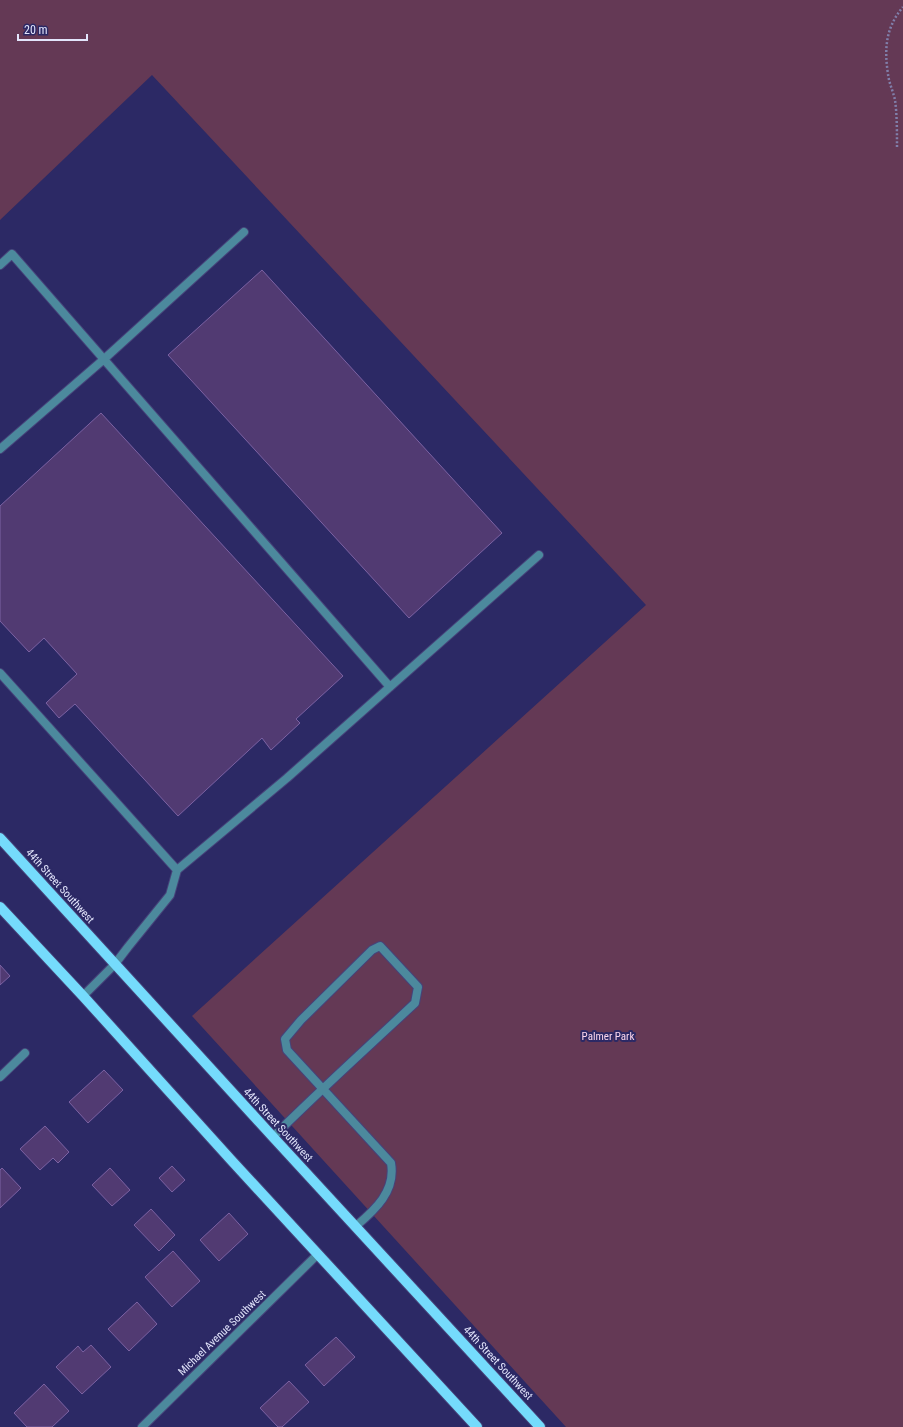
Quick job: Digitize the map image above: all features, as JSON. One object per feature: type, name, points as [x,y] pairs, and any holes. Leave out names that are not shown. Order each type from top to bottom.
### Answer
[{"type":"main road","name":"44th Street Southwest","points":[[0,838],[540,1427]]},
{"type":"main road","points":[[0,907],[477,1427]]},
{"type":"street","points":[[0,448],[103,360],[244,232]]},
{"type":"street","points":[[0,265],[12,254],[390,687]]},
{"type":"street","points":[[83,996],[115,964],[170,895],[177,870],[287,778],[539,556]]},
{"type":"street","points":[[0,673],[177,870]]},
{"type":"street","points":[[273,1137],[323,1089],[415,1003],[418,987],[380,946],[372,950],[301,1020],[285,1039],[287,1050],[323,1089],[391,1163],[393,1172],[387,1191],[376,1209],[356,1226]]},
{"type":"street","points":[[0,1077],[25,1052]]},
{"type":"street","name":"Michael Avenue Southwest","points":[[142,1427],[318,1254]]},
{"type":"path","points":[[897,147],[895,101],[888,74],[887,46],[888,32],[894,18],[903,7]]},
{"type":"green space","name":"Palmer Park","points":[[0,0],[903,0],[903,1427],[566,1427],[192,1016],[646,605],[152,75],[0,220]]},
{"type":"building","points":[[262,270],[502,533],[409,618],[168,355]]},
{"type":"building","points":[[101,413],[343,676],[296,719],[300,723],[271,750],[262,738],[178,816],[75,704],[59,718],[46,703],[77,674],[44,638],[29,652],[0,621],[0,506]]},
{"type":"building","points":[[0,965],[10,976],[0,985]]},
{"type":"building","points":[[104,1070],[123,1090],[88,1123],[69,1102]]},
{"type":"building","points":[[45,1126],[69,1152],[58,1163],[53,1158],[40,1170],[20,1149]]},
{"type":"building","points":[[172,1166],[185,1180],[172,1192],[159,1178]]},
{"type":"building","points":[[2,1168],[21,1188],[0,1208],[0,1170]]},
{"type":"building","points":[[110,1168],[130,1190],[112,1206],[92,1185]]},
{"type":"building","points":[[151,1209],[175,1235],[159,1251],[134,1225]]},
{"type":"building","points":[[229,1213],[248,1234],[219,1261],[200,1240]]},
{"type":"building","points":[[173,1251],[200,1281],[172,1307],[145,1277]]},
{"type":"building","points":[[137,1302],[157,1324],[129,1351],[108,1329]]},
{"type":"building","points":[[336,1337],[355,1357],[324,1386],[305,1365]]},
{"type":"building","points":[[91,1345],[111,1367],[82,1394],[56,1367],[78,1346],[83,1352]]},
{"type":"building","points":[[289,1381],[309,1402],[282,1427],[278,1427],[260,1408]]},
{"type":"building","points":[[44,1384],[69,1411],[52,1427],[27,1427],[14,1413]]}]
